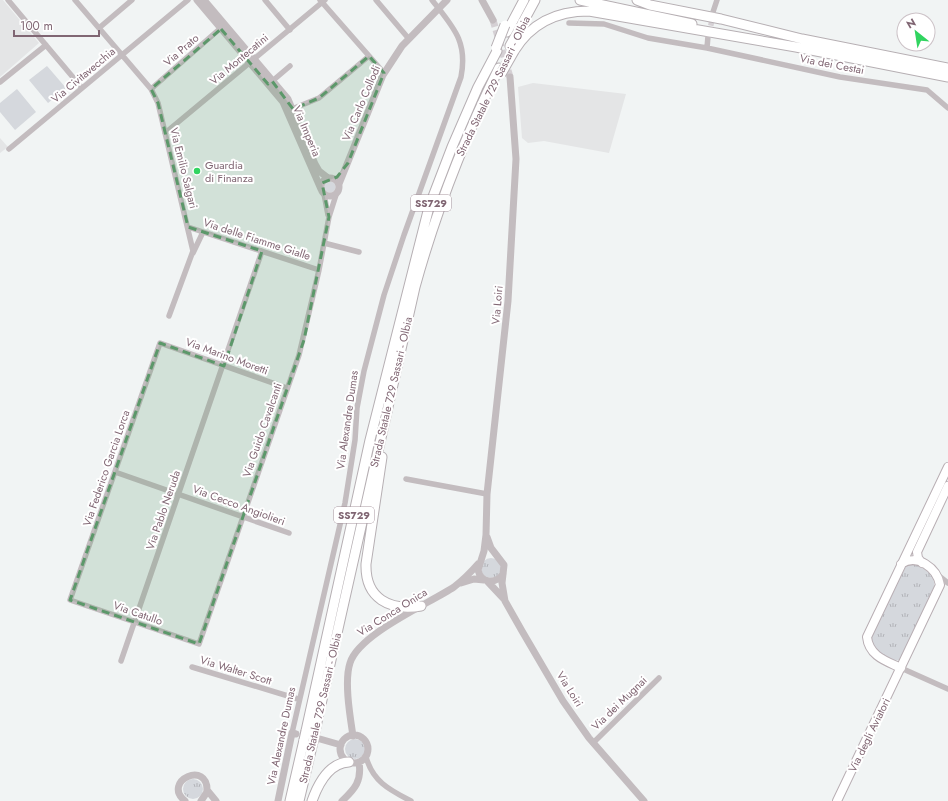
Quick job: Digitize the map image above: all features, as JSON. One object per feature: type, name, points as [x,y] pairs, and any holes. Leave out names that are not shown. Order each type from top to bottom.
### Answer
[{"type":"highway","points":[[506,29],[518,0]]},
{"type":"highway","name":"Strada Statale 729 Sassari - Olbia","points":[[299,801],[370,440],[429,207],[468,110],[506,29],[524,0]]},
{"type":"highway","name":"Strada Statale 729 Sassari - Olbia","points":[[290,801],[312,737],[425,251],[454,165],[474,118],[503,73],[512,48],[535,0]]},
{"type":"highway","points":[[580,0],[802,39],[948,68]]},
{"type":"highway","points":[[637,0],[650,5],[721,19],[802,39]]},
{"type":"highway","points":[[613,6],[796,48]]},
{"type":"highway","points":[[512,48],[539,23],[558,14],[579,11],[598,13],[796,48],[948,77]]},
{"type":"highway","points":[[392,394],[366,573],[367,579],[374,593],[384,602],[399,608],[421,606]]},
{"type":"highway","points":[[312,801],[320,783],[326,775],[340,764],[349,762]]},
{"type":"main road","points":[[900,668],[873,653],[869,649],[867,637],[948,467]]},
{"type":"main road","points":[[936,573],[922,562],[917,552],[948,486]]},
{"type":"main road","points":[[901,564],[911,560],[922,562]]},
{"type":"main road","name":"Via degli Aviatori","points":[[837,801],[940,585],[936,573]]},
{"type":"street","points":[[8,0],[82,88]]},
{"type":"street","name":"Via Emilio Salgari","points":[[75,0],[151,89],[158,103],[193,253]]},
{"type":"street","points":[[99,28],[132,0]]},
{"type":"street","name":"Via Civitavecchia","points":[[9,149],[188,0]]},
{"type":"street","name":"Via Imperia","points":[[197,0],[223,27],[284,102],[322,192]]},
{"type":"street","name":"Via Imperia","points":[[204,0],[223,27]]},
{"type":"street","points":[[265,0],[290,30]]},
{"type":"street","points":[[376,0],[409,39]]},
{"type":"street","name":"Via Alexandre Dumas","points":[[278,801],[294,733],[298,699],[345,503],[355,440],[357,408],[366,364],[384,295],[441,134],[463,64],[463,53],[458,35],[432,0]]},
{"type":"street","name":"Via Carlo Collodi","points":[[339,184],[384,73],[409,39],[447,0]]},
{"type":"street","points":[[482,0],[493,20]]},
{"type":"street","points":[[713,12],[717,0]]},
{"type":"street","points":[[323,1],[384,73]]},
{"type":"street","name":"Via Montecatini","points":[[165,133],[252,62],[323,1]]},
{"type":"street","name":"Via dei Cestai","points":[[569,24],[582,22],[604,24],[636,35],[707,48],[840,77],[927,90],[948,108]]},
{"type":"street","name":"Via Prato","points":[[151,89],[223,27]]},
{"type":"street","points":[[707,48],[708,36]]},
{"type":"street","points":[[0,82],[46,45]]},
{"type":"street","points":[[292,109],[319,98],[369,56]]},
{"type":"street","points":[[270,83],[290,66]]},
{"type":"street","name":"Via Loiri","points":[[479,563],[484,551],[486,534],[487,494],[508,301],[515,194],[516,143],[503,73]]},
{"type":"street","name":"Via Imperia","points":[[270,83],[288,99],[315,164],[319,171],[330,178]]},
{"type":"street","name":"Via Carlo Collodi","points":[[330,178],[338,177],[348,163]]},
{"type":"street","points":[[330,178],[339,184],[339,190],[336,195],[328,196],[322,192],[323,181],[330,178]]},
{"type":"street","name":"Via Guido Cavalcanti","points":[[322,192],[329,217]]},
{"type":"street","name":"Via Guido Cavalcanti","points":[[198,644],[304,340],[329,217],[336,195]]},
{"type":"street","name":"Via delle Fiamme Gialle","points":[[188,227],[319,270]]},
{"type":"street","points":[[169,316],[193,253],[203,232]]},
{"type":"street","points":[[324,243],[359,252]]},
{"type":"street","name":"Via Pablo Neruda","points":[[122,661],[224,366],[262,251]]},
{"type":"street","name":"Via Marino Moretti","points":[[160,343],[287,388]]},
{"type":"street","name":"Via Federico Garcia Lorca","points":[[70,600],[160,343]]},
{"type":"street","name":"Via Cecco Angiolieri","points":[[115,472],[289,533]]},
{"type":"street","points":[[406,480],[487,494]]},
{"type":"street","name":"Via Loiri","points":[[486,534],[492,548],[499,558]]},
{"type":"street","points":[[486,581],[497,581],[503,574],[504,565],[499,558],[490,555],[479,563],[479,574],[486,581],[506,601]]},
{"type":"street","name":"Via Conca Onica","points":[[353,736],[348,677],[350,663],[354,652],[372,636],[454,586],[479,563]]},
{"type":"street","points":[[936,573],[943,581],[948,583]]},
{"type":"street","name":"Via Loiri","points":[[503,574],[502,583],[506,601],[563,701],[593,742],[644,801]]},
{"type":"street","name":"Via Conca Onica","points":[[454,586],[474,579],[486,581]]},
{"type":"street","name":"Via Catullo","points":[[70,600],[198,644]]},
{"type":"street","name":"Via Walter Scott","points":[[192,667],[298,699]]},
{"type":"street","points":[[900,668],[948,689]]},
{"type":"street","name":"Via dei Mugnai","points":[[593,742],[659,678]]},
{"type":"street","points":[[353,736],[360,737],[366,741],[368,751],[366,757],[359,762],[349,762],[342,755],[341,745],[345,740],[353,736]]},
{"type":"street","points":[[312,737],[341,745]]},
{"type":"street","points":[[366,757],[373,773],[386,788],[411,801]]},
{"type":"street","points":[[342,801],[359,782],[359,762]]},
{"type":"street","points":[[183,800],[180,795],[179,786],[187,776],[196,775],[206,784],[207,790],[203,801]]},
{"type":"street","points":[[207,790],[216,801]]},
{"type":"highlighted area","points":[[221,29],[268,84],[272,81],[293,109],[319,98],[369,56],[384,73],[348,163],[337,177],[322,183],[329,217],[304,340],[199,644],[70,600],[160,343],[224,366],[262,251],[188,227],[158,103],[151,89]]},
{"type":"shaded area","points":[[0,0],[3,0],[39,43],[0,77]]},
{"type":"shaded area","points":[[533,83],[626,94],[609,153],[544,141],[528,143],[522,138],[518,87]]},
{"type":"shaded area","points":[[0,138],[8,147],[0,153]]},
{"type":"green space","points":[[47,66],[66,88],[48,103],[29,80]]},
{"type":"green space","points":[[17,89],[36,112],[15,130],[0,112],[0,103]]},
{"type":"green space","points":[[328,182],[332,182],[334,183],[334,191],[328,192],[325,189],[325,185]]},
{"type":"green space","points":[[491,558],[498,561],[501,568],[498,575],[491,578],[484,575],[481,568],[484,561]]},
{"type":"green space","points":[[907,564],[917,565],[930,573],[933,577],[934,587],[900,660],[894,661],[875,650],[871,638]]},
{"type":"green space","points":[[351,739],[359,739],[365,745],[365,753],[359,759],[351,759],[345,753],[345,745]]},
{"type":"green space","points":[[193,779],[200,782],[203,789],[200,796],[193,799],[186,796],[183,789],[186,782]]},
{"type":"tunnel","points":[[709,34],[713,15]]},
{"type":"tunnel","points":[[493,20],[510,77]]},
{"type":"place","name":"Guardia di Finanza","points":[[197,171]]}]
